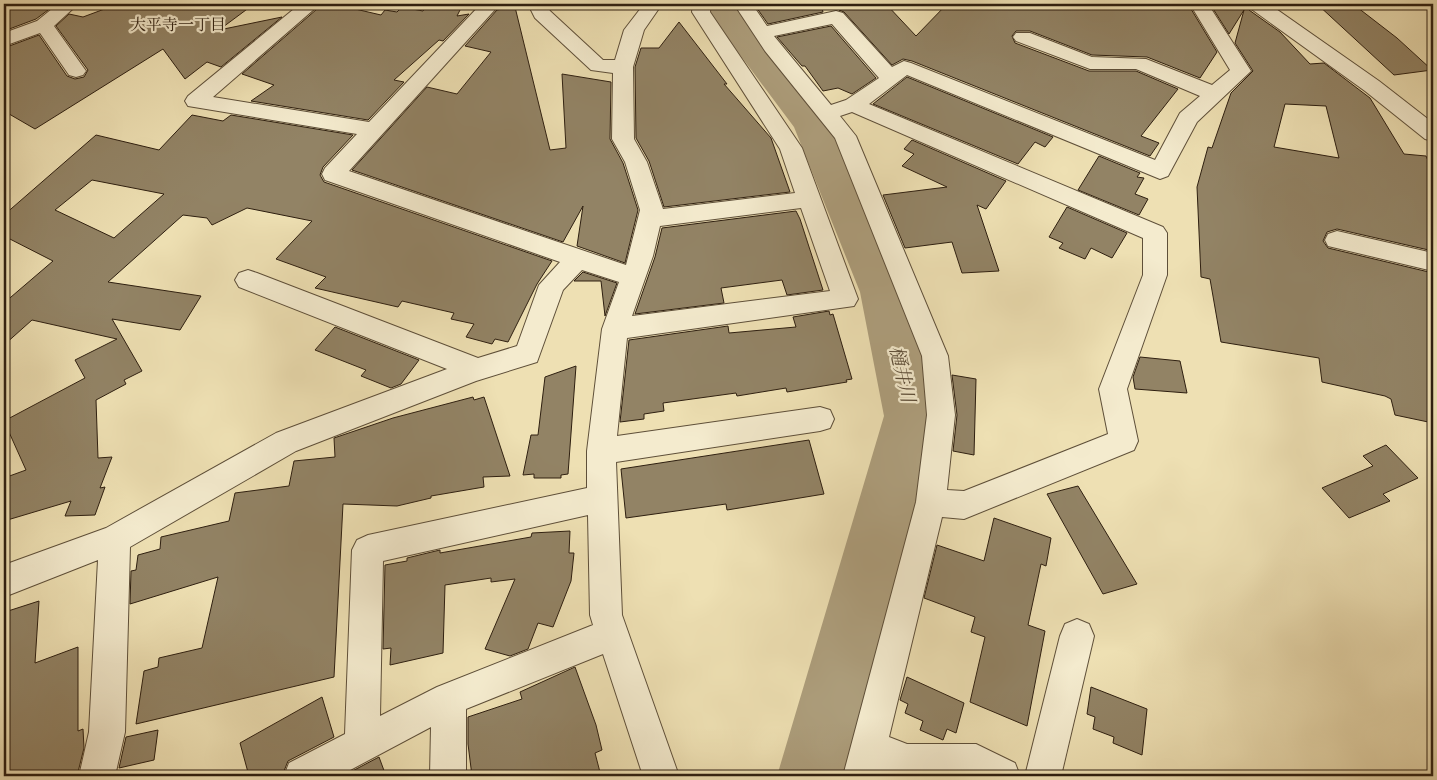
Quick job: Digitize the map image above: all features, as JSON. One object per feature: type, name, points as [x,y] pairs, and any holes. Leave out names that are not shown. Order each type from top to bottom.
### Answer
[{"type":"street","points":[[4,40],[44,25],[69,4]]},
{"type":"street","points":[[310,4],[195,101],[374,130]]},
{"type":"street","points":[[491,4],[333,174],[634,277]]},
{"type":"street","points":[[537,4],[542,14],[598,66],[623,67]]},
{"type":"street","points":[[653,4],[634,30],[623,67],[623,139],[636,162],[652,210],[651,219],[634,277],[614,329],[601,451],[606,615],[660,776]]},
{"type":"street","points":[[614,329],[845,299],[792,148],[701,12],[702,4]]},
{"type":"street","points":[[743,4],[762,33],[845,136],[935,356],[941,415],[931,502],[864,762],[976,762],[1002,776]]},
{"type":"street","points":[[826,113],[853,105],[882,88],[904,67],[1160,171],[1188,118],[1241,71],[1199,4]]},
{"type":"street","points":[[1257,4],[1372,86],[1433,134]]},
{"type":"street","points":[[762,33],[836,17],[891,79]]},
{"type":"street","points":[[44,25],[76,71]]},
{"type":"street","points":[[1023,37],[1090,63],[1139,63],[1214,94]]},
{"type":"street","points":[[853,105],[1155,233],[1155,275],[1113,389],[1124,441],[964,505],[931,502]]},
{"type":"street","points":[[651,219],[810,199]]},
{"type":"street","points":[[1337,240],[1433,262]]},
{"type":"street","points":[[4,582],[12,576],[115,539],[286,442],[477,369],[528,354],[552,285],[578,258]]},
{"type":"street","points":[[248,280],[477,369]]},
{"type":"street","points":[[601,451],[820,419]]},
{"type":"street","points":[[362,745],[368,550],[602,498]]},
{"type":"street","points":[[97,776],[108,732],[115,539]]},
{"type":"street","points":[[302,776],[449,699],[612,634]]},
{"type":"street","points":[[1043,776],[1077,636]]},
{"type":"street","points":[[448,776],[449,699]]},
{"type":"building","points":[[4,4],[21,4],[48,10],[36,19],[4,31]]},
{"type":"building","points":[[118,4],[254,4],[219,30],[282,17],[221,67],[207,62],[185,79],[163,49],[35,129],[4,111],[4,48],[39,35],[67,76],[75,79],[84,77],[88,70],[56,26],[69,14],[83,17]]},
{"type":"building","points":[[428,4],[463,4],[457,16],[469,14],[443,41],[439,40],[394,80],[404,82],[368,120],[251,101],[274,85],[242,74],[317,9],[338,5],[381,15],[385,10],[397,12],[402,7],[423,11]]},
{"type":"building","points":[[754,4],[821,4],[823,12],[768,24]]},
{"type":"building","points":[[865,4],[886,4],[916,36],[947,4],[1188,4],[1217,52],[1200,78],[1147,57],[1092,55],[1030,31],[1016,31],[1012,36],[1015,43],[1089,71],[1136,71],[1178,89],[1141,136],[1159,143],[1150,156],[912,61],[903,59],[892,65],[844,12],[839,10]]},
{"type":"building","points":[[1210,4],[1246,4],[1249,10],[1280,32],[1310,64],[1324,63],[1370,98],[1404,154],[1426,156],[1433,172],[1433,251],[1337,229],[1327,232],[1323,241],[1328,248],[1433,273],[1433,423],[1395,415],[1391,399],[1385,396],[1322,382],[1319,358],[1221,342],[1210,279],[1201,277],[1197,187],[1208,147],[1212,148],[1231,93],[1253,71],[1235,43],[1244,10],[1229,34]],"holes":[[[1285,104],[1326,106],[1339,158],[1274,147]]]},
{"type":"building","points":[[1317,4],[1353,4],[1397,38],[1432,70],[1394,75]]},
{"type":"building","points":[[515,7],[550,150],[566,148],[562,74],[611,82],[610,139],[623,163],[638,210],[625,263],[577,246],[583,206],[563,242],[352,170],[427,87],[457,94],[491,52],[465,46],[497,10]]},
{"type":"building","points":[[679,22],[727,84],[724,84],[771,138],[790,192],[664,207],[649,161],[636,138],[635,67],[641,48],[659,48]]},
{"type":"building","points":[[831,26],[876,78],[852,94],[838,88],[823,91],[805,66],[802,66],[777,37]]},
{"type":"building","points":[[907,77],[1053,137],[1045,147],[1035,142],[1018,164],[873,104]]},
{"type":"building","points":[[192,115],[223,121],[231,115],[353,135],[323,167],[320,175],[324,182],[552,261],[537,284],[508,342],[495,339],[492,344],[466,337],[474,324],[451,319],[454,313],[402,301],[398,307],[315,288],[326,277],[276,259],[312,221],[247,208],[212,225],[207,218],[183,215],[108,282],[201,296],[180,330],[112,319],[142,371],[124,380],[126,384],[96,400],[98,458],[112,457],[100,488],[105,487],[95,515],[65,516],[71,501],[4,521],[4,478],[26,470],[4,421],[85,378],[75,360],[117,339],[32,320],[4,345],[4,303],[53,261],[4,236],[4,215],[96,135],[159,150]],"holes":[[[92,180],[164,194],[114,238],[55,210]]]},
{"type":"building","points":[[912,140],[1006,181],[986,209],[977,205],[999,271],[962,273],[952,242],[905,248],[883,195],[947,187],[902,166],[914,154],[904,149]]},
{"type":"building","points":[[1099,156],[1140,173],[1137,177],[1144,178],[1135,194],[1148,199],[1139,215],[1078,190]]},
{"type":"building","points":[[1067,207],[1127,233],[1112,258],[1091,248],[1085,259],[1059,248],[1063,243],[1049,237]]},
{"type":"building","points":[[796,211],[823,290],[787,295],[782,280],[721,288],[724,303],[635,314],[655,257],[662,228]]},
{"type":"building","points":[[583,272],[617,283],[605,316],[601,281],[574,281]]},
{"type":"building","points":[[829,311],[830,315],[833,314],[852,379],[846,380],[847,382],[787,392],[786,388],[737,396],[736,393],[663,403],[664,411],[644,414],[644,419],[620,422],[629,340],[728,326],[729,333],[796,327],[793,317]]},
{"type":"building","points":[[335,327],[419,360],[401,384],[391,388],[361,376],[366,370],[315,350]]},
{"type":"building","points":[[1140,357],[1180,361],[1187,393],[1135,389],[1133,377]]},
{"type":"building","points":[[576,366],[568,474],[561,475],[561,478],[534,478],[534,474],[523,475],[531,435],[538,435],[545,377]]},
{"type":"building","points":[[952,375],[976,379],[974,455],[953,451],[957,415]]},
{"type":"building","points":[[473,397],[474,400],[484,397],[510,476],[483,477],[484,487],[431,496],[431,498],[397,506],[343,504],[334,677],[136,724],[144,671],[158,667],[159,658],[202,648],[218,577],[130,604],[131,571],[136,570],[138,555],[160,549],[161,537],[229,521],[235,493],[289,486],[294,461],[335,457],[334,438],[393,418]]},
{"type":"building","points":[[809,440],[824,494],[727,510],[726,504],[626,518],[621,469]]},
{"type":"building","points":[[1386,445],[1418,478],[1383,494],[1390,501],[1349,518],[1322,488],[1373,466],[1363,456]]},
{"type":"building","points":[[1078,486],[1137,584],[1103,594],[1047,494]]},
{"type":"building","points":[[994,518],[1051,538],[1046,566],[1041,564],[1028,625],[1045,631],[1027,726],[970,702],[985,637],[971,632],[975,617],[924,598],[937,545],[984,561]]},
{"type":"building","points":[[570,531],[569,553],[574,553],[571,581],[553,627],[538,623],[528,649],[510,656],[485,649],[515,579],[491,582],[491,578],[445,585],[443,653],[390,665],[391,648],[383,649],[385,565],[407,561],[407,558],[440,550],[440,553],[531,537],[532,533]]},
{"type":"building","points":[[39,601],[35,663],[78,647],[78,731],[83,729],[84,748],[77,776],[4,776],[5,612]]},
{"type":"building","points":[[575,667],[596,725],[602,750],[595,753],[601,776],[472,776],[468,744],[468,717],[522,699],[520,692]]},
{"type":"building","points":[[907,677],[964,703],[956,733],[947,729],[943,740],[920,730],[923,721],[905,713],[908,704],[900,700]]},
{"type":"building","points":[[1091,687],[1147,709],[1142,755],[1113,743],[1114,737],[1093,729],[1095,717],[1087,714]]},
{"type":"building","points":[[322,697],[334,737],[288,761],[282,776],[249,776],[240,743]]},
{"type":"building","points":[[158,730],[154,760],[119,768],[126,737]]},
{"type":"building","points":[[379,757],[386,776],[343,776]]},
{"type":"waterway","name":"樋井川","points":[[724,4],[724,8],[814,124],[885,292],[912,416],[813,776]]},
{"type":"district","name":"大平寺一丁目","points":[[178,24]]}]
